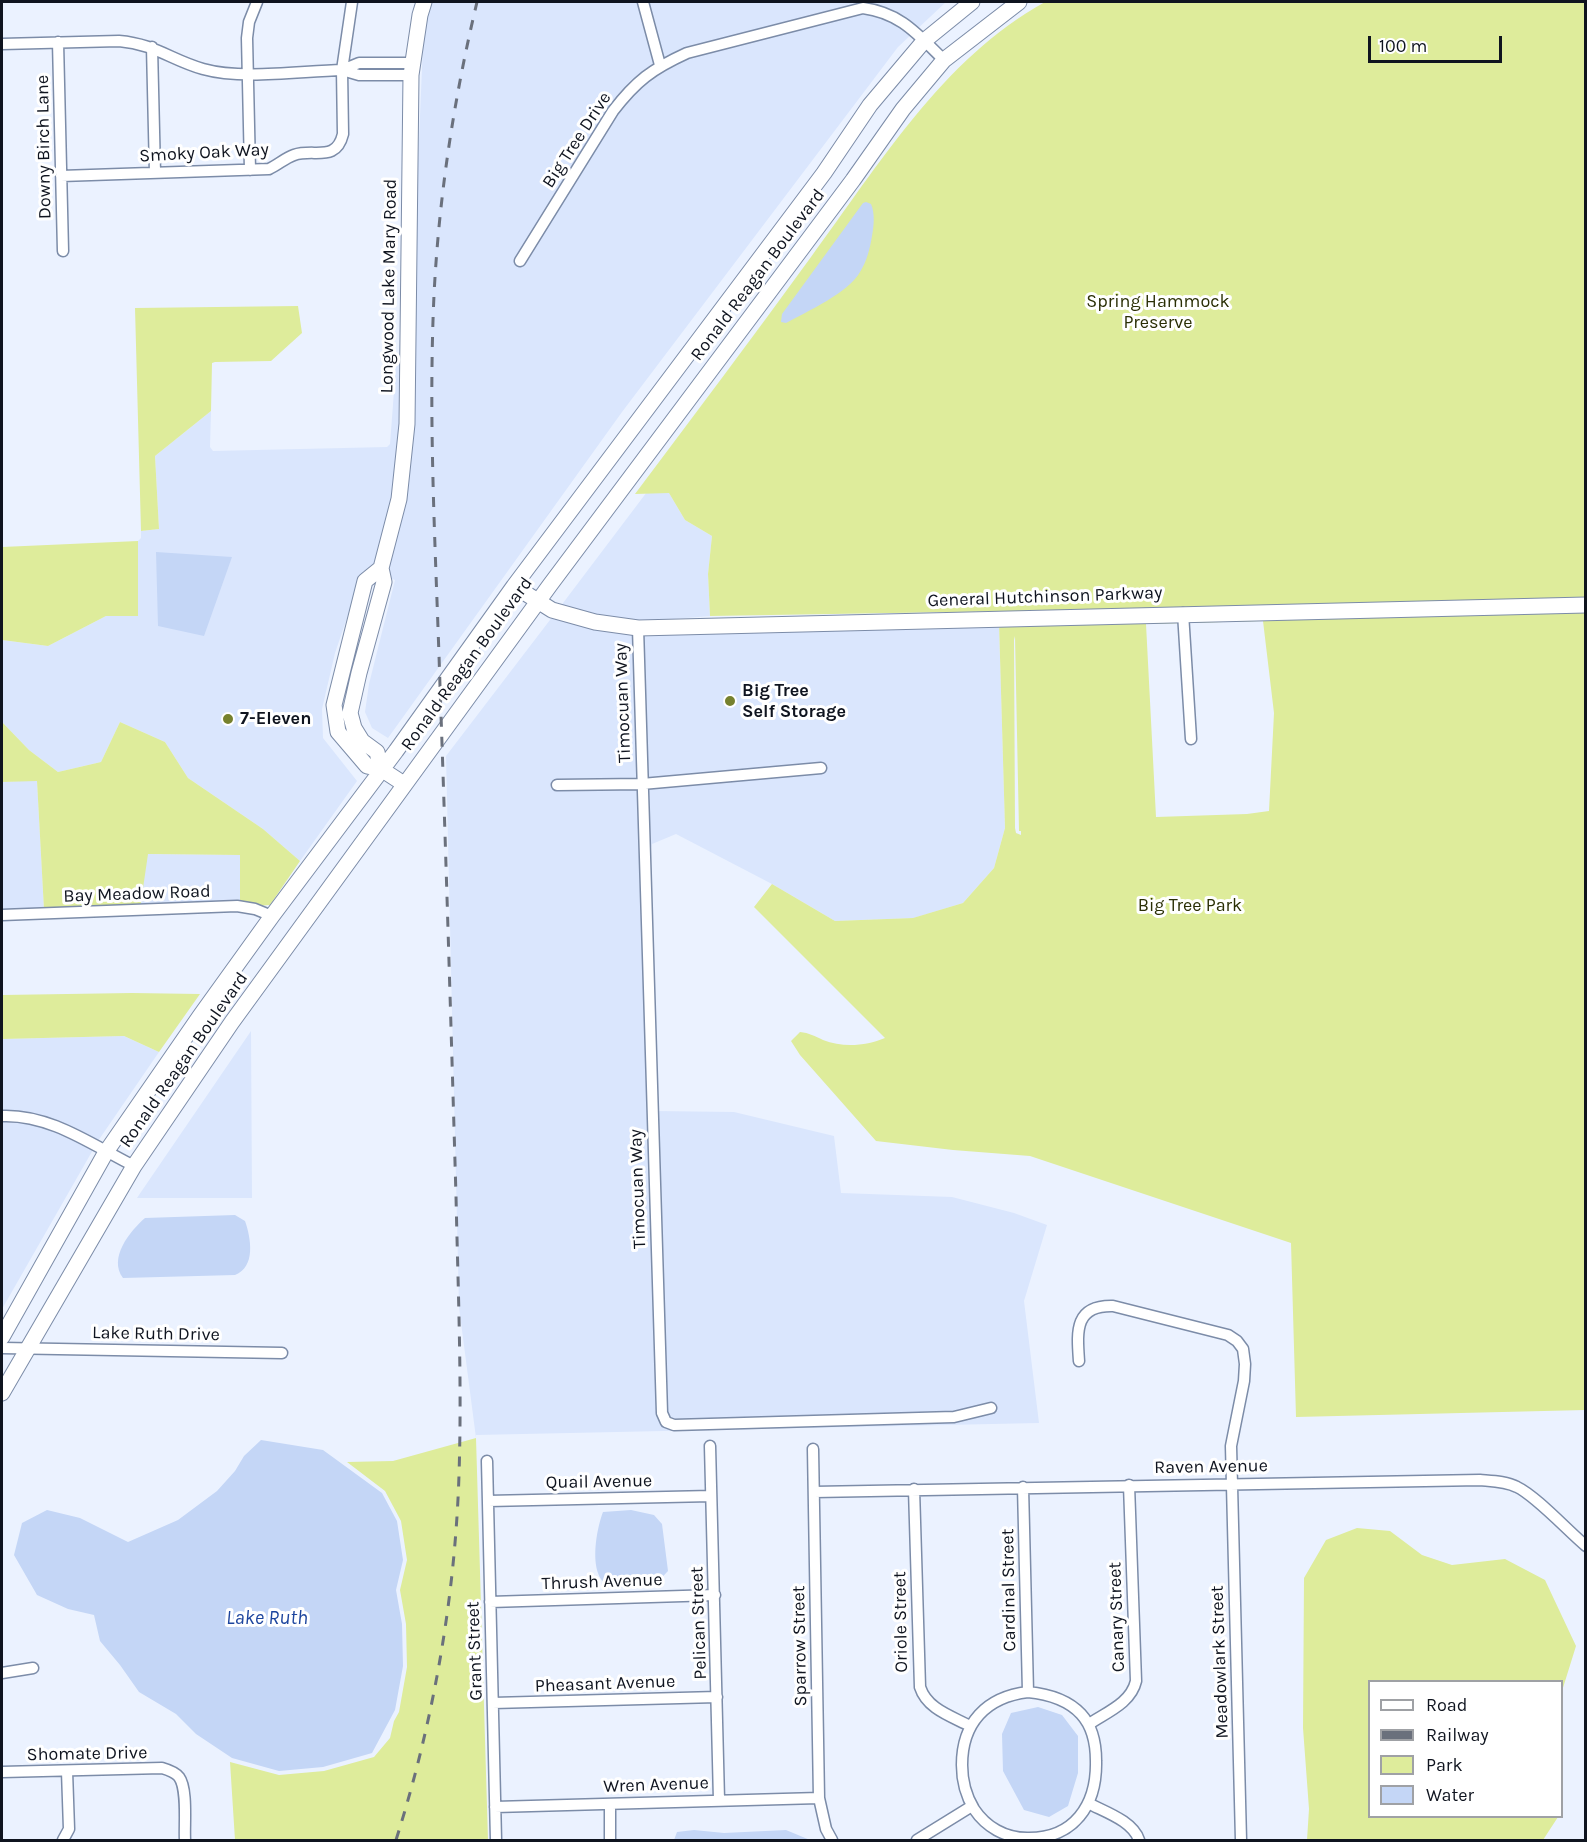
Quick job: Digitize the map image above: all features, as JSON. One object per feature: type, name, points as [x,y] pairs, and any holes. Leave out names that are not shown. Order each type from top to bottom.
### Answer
[{"type":"main road","name":"Longwood Lake Mary Road","points":[[404,784],[381,769],[367,766],[361,761],[338,732],[334,705],[365,581],[381,568],[399,499],[407,424],[411,69],[424,2]]},
{"type":"main road","name":"Ronald Reagan Boulevard","points":[[2,1337],[106,1152],[272,916],[396,751],[514,586],[824,173],[870,105],[924,41],[972,2]]},
{"type":"main road","name":"Ronald Reagan Boulevard","points":[[2,1393],[134,1166],[236,1016],[404,784],[853,180],[903,109],[944,60],[1019,2]]},
{"type":"main road","name":"General Hutchinson Parkway","points":[[514,586],[552,610],[595,622],[638,628],[1586,605]]},
{"type":"street","points":[[250,170],[247,73],[249,22],[257,2]]},
{"type":"street","points":[[342,70],[352,2]]},
{"type":"street","points":[[643,2],[660,65]]},
{"type":"street","name":"Big Tree Drive","points":[[520,261],[613,111],[629,90],[660,65],[687,53],[863,5],[895,16],[944,60]]},
{"type":"street","name":"Downy Birch Lane","points":[[58,42],[63,251]]},
{"type":"street","points":[[2,44],[138,42],[202,69],[221,73],[342,70],[352,74],[369,75],[411,69]]},
{"type":"street","points":[[152,47],[155,173]]},
{"type":"street","points":[[342,70],[353,64],[369,63],[411,69]]},
{"type":"street","points":[[369,63],[369,75]]},
{"type":"street","name":"Smoky Oak Way","points":[[61,176],[269,169],[293,155],[327,153],[334,150],[341,142],[343,134],[342,70]]},
{"type":"street","points":[[1183,613],[1191,739]]},
{"type":"street","name":"Timocuan Way","points":[[638,628],[662,1413],[666,1422],[674,1425],[954,1417],[991,1408]]},
{"type":"street","points":[[558,785],[642,784],[820,768]]},
{"type":"street","name":"Bay Meadow Road","points":[[2,915],[237,906],[255,909],[272,916]]},
{"type":"street","points":[[2,1116],[19,1115],[46,1122],[134,1166]]},
{"type":"street","name":"Meadowlark Street","points":[[1079,1361],[1077,1328],[1087,1313],[1094,1308],[1104,1306],[1113,1306],[1228,1335],[1243,1349],[1244,1381],[1232,1433],[1231,1483],[1241,1840]]},
{"type":"street","name":"Lake Ruth Drive","points":[[2,1348],[282,1353]]},
{"type":"street","name":"Pelican Street","points":[[710,1446],[719,1800]]},
{"type":"street","name":"Sparrow Street","points":[[813,1449],[819,1798],[825,1829],[832,1840]]},
{"type":"street","name":"Grant Street","points":[[487,1461],[496,1840]]},
{"type":"street","name":"Raven Avenue","points":[[814,1492],[1231,1483],[1468,1480],[1501,1482],[1518,1487],[1586,1546]]},
{"type":"street","name":"Canary Street","points":[[1089,1724],[1125,1701],[1133,1691],[1136,1681],[1130,1485]]},
{"type":"street","name":"Cardinal Street","points":[[1023,1487],[1028,1692]]},
{"type":"street","name":"Oriole Street","points":[[915,1489],[920,1687],[923,1697],[930,1705],[970,1726]]},
{"type":"street","name":"Quail Avenue","points":[[488,1502],[711,1496]]},
{"type":"street","name":"Thrush Avenue","points":[[490,1602],[715,1595]]},
{"type":"street","points":[[2,1673],[33,1668]]},
{"type":"street","points":[[1028,1692],[1059,1699],[1080,1713],[1089,1724],[1094,1739],[1097,1774],[1088,1803],[1072,1825],[1047,1837],[1032,1839],[1020,1838],[992,1829],[980,1818],[972,1806],[962,1773],[963,1749],[970,1726],[981,1712],[992,1703],[1015,1693],[1028,1692]]},
{"type":"street","name":"Pheasant Avenue","points":[[493,1703],[717,1697]]},
{"type":"street","name":"Shomate Drive","points":[[2,1772],[162,1768],[173,1771],[180,1778],[183,1786],[185,1840]]},
{"type":"street","points":[[63,1840],[69,1829],[67,1771]]},
{"type":"street","name":"Wren Avenue","points":[[495,1807],[819,1798]]},
{"type":"street","points":[[1088,1803],[1132,1827],[1139,1840]]},
{"type":"street","points":[[610,1804],[610,1840]]},
{"type":"street","points":[[921,1839],[972,1806]]},
{"type":"shaded area","points":[[428,2],[946,2],[898,47],[622,412],[388,738],[372,728],[365,712],[369,684],[395,580],[387,577],[386,571],[404,499],[424,20]]},
{"type":"shaded area","points":[[396,365],[403,365],[402,423],[395,498],[377,564],[368,572],[363,571],[335,653],[322,709],[323,738],[357,781],[300,861],[263,829],[188,778],[165,742],[120,722],[101,762],[58,772],[29,750],[2,722],[2,640],[48,646],[106,616],[138,616],[138,541],[141,538],[141,531],[159,529],[155,456],[211,411],[210,447],[213,451],[387,447],[390,444]]},
{"type":"shaded area","points":[[659,476],[685,520],[712,536],[708,574],[710,616],[638,622],[599,619],[560,607]]},
{"type":"shaded area","points":[[553,616],[597,629],[999,623],[1005,828],[994,868],[963,903],[914,918],[835,921],[772,884],[676,834],[652,844],[646,875],[654,1111],[734,1112],[834,1136],[841,1193],[952,1197],[1014,1213],[1047,1225],[1024,1301],[1039,1423],[476,1435],[476,1438],[459,1307],[446,756]]},
{"type":"shaded area","points":[[37,780],[44,910],[2,911],[2,782]]},
{"type":"shaded area","points":[[147,854],[241,855],[240,907],[140,909]]},
{"type":"shaded area","points":[[251,1031],[252,1198],[137,1198],[141,1192]]},
{"type":"shaded area","points":[[124,1036],[159,1052],[98,1141],[2,1309],[2,1039]]},
{"type":"green space","name":"Spring Hammock Preserve","points":[[1045,2],[1585,2],[1585,1410],[1296,1417],[1291,1243],[1030,1156],[876,1141],[800,1055],[791,1041],[800,1032],[831,1043],[846,1045],[870,1043],[885,1038],[754,907],[772,884],[835,921],[913,918],[963,903],[994,868],[1005,828],[999,623],[1015,623],[1014,611],[710,616],[708,574],[712,536],[685,520],[669,493],[635,494],[915,116],[975,53],[1008,26]],"holes":[[[1263,621],[1274,713],[1269,811],[1247,814],[1156,817],[1146,624]],[[1015,636],[1019,831],[1021,835],[1016,833],[1015,828]]]},
{"type":"green space","points":[[298,306],[302,333],[271,361],[212,363],[211,411],[155,456],[159,529],[141,531],[135,308]]},
{"type":"green space","points":[[138,541],[138,616],[106,616],[48,646],[2,640],[2,547]]},
{"type":"green space","points":[[2,722],[29,750],[58,772],[101,762],[120,722],[165,742],[188,778],[263,829],[300,861],[270,905],[240,907],[240,855],[148,854],[140,909],[44,910],[37,781],[2,782]]},
{"type":"green space","points":[[200,994],[159,1052],[124,1036],[2,1039],[2,995]]},
{"type":"green space","points":[[476,1438],[488,1840],[235,1840],[230,1762],[279,1775],[324,1771],[374,1757],[390,1738],[399,1712],[407,1667],[406,1624],[400,1590],[407,1560],[401,1521],[385,1491],[347,1462],[393,1461]]},
{"type":"green space","points":[[1357,1528],[1390,1531],[1422,1555],[1452,1565],[1505,1559],[1545,1580],[1576,1646],[1563,1688],[1563,1680],[1368,1680],[1368,1818],[1557,1818],[1543,1840],[1307,1840],[1309,1809],[1303,1728],[1304,1578],[1326,1540]]},
{"type":"water","points":[[863,203],[871,204],[874,224],[868,254],[860,272],[854,280],[827,301],[786,323],[781,322],[782,314]]},
{"type":"water","points":[[156,552],[232,557],[204,636],[158,626]]},
{"type":"water","points":[[235,1215],[245,1221],[250,1251],[246,1266],[235,1275],[123,1278],[119,1270],[119,1254],[127,1237],[145,1218]]},
{"type":"water","name":"Lake Ruth","points":[[261,1440],[323,1450],[382,1493],[397,1521],[403,1560],[396,1590],[402,1624],[403,1666],[395,1710],[372,1753],[323,1767],[279,1771],[232,1758],[196,1734],[176,1714],[139,1692],[100,1641],[94,1615],[68,1609],[37,1595],[14,1555],[22,1523],[47,1510],[80,1518],[128,1542],[178,1520],[217,1491],[235,1471],[244,1456]]},
{"type":"water","points":[[631,1510],[654,1515],[662,1524],[668,1571],[652,1588],[614,1587],[605,1583],[599,1576],[596,1566],[596,1543],[603,1512]]},
{"type":"water","points":[[1038,1707],[1062,1715],[1078,1736],[1078,1773],[1068,1806],[1049,1817],[1024,1810],[1003,1771],[1002,1734],[1011,1713]]},
{"type":"water","points":[[694,1830],[724,1833],[786,1830],[810,1840],[674,1840],[677,1832]]},
{"type":"railway","points":[[396,1840],[421,1751],[440,1660],[457,1521],[460,1405],[459,1301],[433,490],[432,344],[436,258],[444,184],[461,74],[477,2]]},
{"type":"place","name":"Big Tree Self Storage","points":[[730,701]]},
{"type":"place","name":"7-Eleven","points":[[228,719]]},
{"type":"park label","name":"Big Tree Park","points":[[1190,906]]}]
